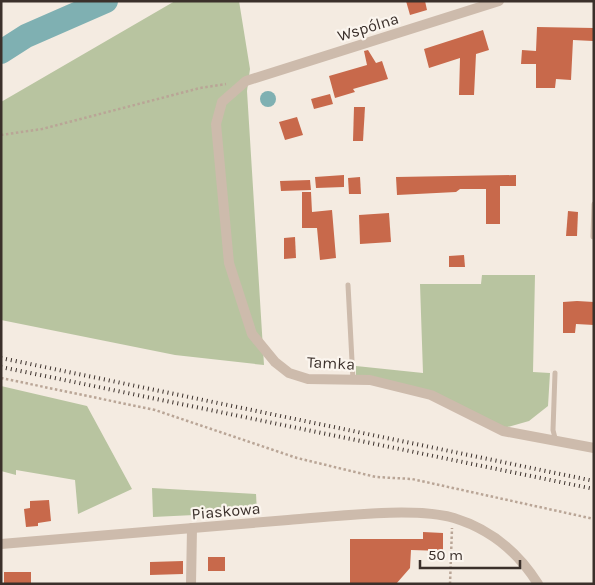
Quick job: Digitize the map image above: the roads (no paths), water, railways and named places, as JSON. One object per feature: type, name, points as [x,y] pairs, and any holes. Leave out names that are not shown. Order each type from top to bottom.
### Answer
[{"type":"street","name":"Wspólna","points":[[246,81],[499,1]]},
{"type":"street","name":"Tamka","points":[[246,81],[222,102],[216,124],[229,263],[252,334],[275,362],[289,373],[308,379],[370,380],[431,395],[503,430],[556,443],[594,448]]},
{"type":"street","name":"Piaskowa","points":[[1,544],[319,518],[417,513],[438,515],[482,529],[504,543],[518,556],[538,584]]},
{"type":"street","points":[[191,584],[192,528]]},
{"type":"lane","points":[[593,237],[594,204]]},
{"type":"lane","points":[[348,285],[353,380]]},
{"type":"lane","points":[[555,373],[553,430],[556,443]]},
{"type":"water","points":[[268,91],[276,99],[268,107],[260,99]]},
{"type":"waterway","points":[[1,52],[26,36],[106,1]]},
{"type":"railway","points":[[1,358],[594,481]]},
{"type":"railway","points":[[1,367],[594,489]]}]
